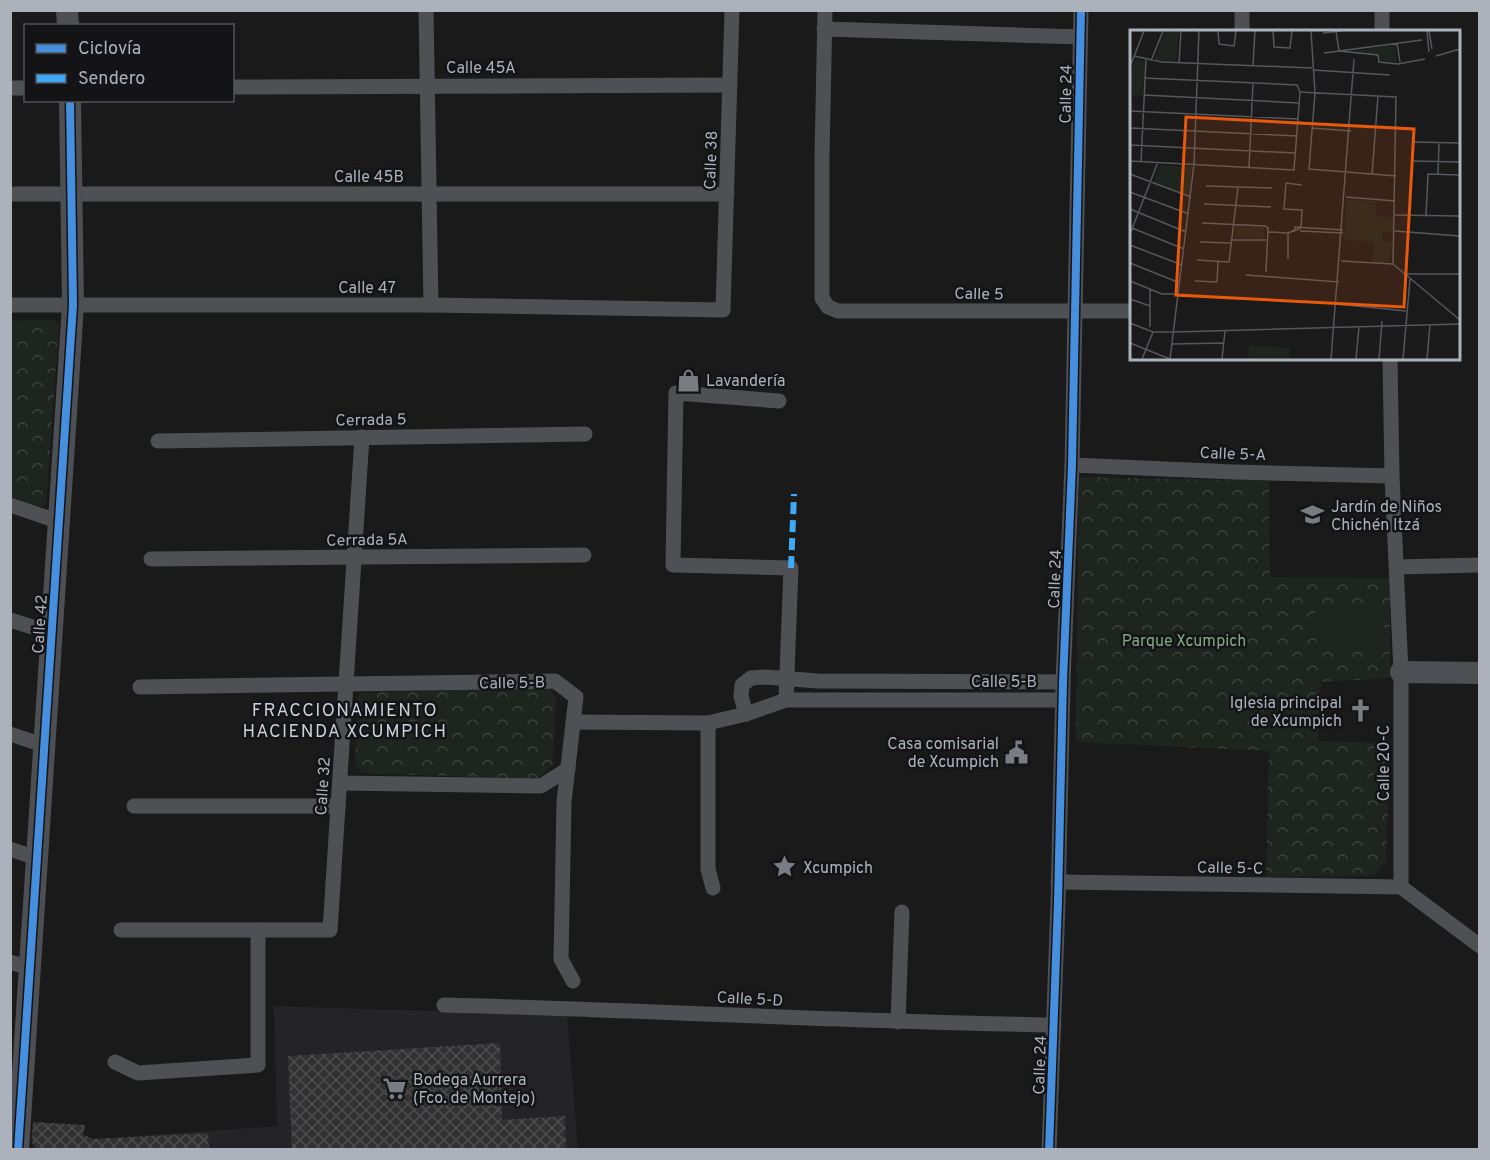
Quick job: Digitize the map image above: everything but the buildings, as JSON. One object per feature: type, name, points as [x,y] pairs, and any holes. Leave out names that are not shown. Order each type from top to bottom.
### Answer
[{"type":"street","points":[[426,10],[431,305]]},
{"type":"street","name":"Calle 38","points":[[723,310],[732,10]]},
{"type":"street","points":[[825,10],[824,29],[1080,37]]},
{"type":"street","name":"Calle 24","points":[[1049,1149],[1072,465],[1081,10]]},
{"type":"street","points":[[1242,10],[1242,30]]},
{"type":"street","points":[[1382,10],[1382,30]]},
{"type":"street","name":"Calle 5","points":[[824,29],[822,298],[828,307],[838,310],[1130,311]]},
{"type":"street","name":"Calle 45A","points":[[234,87],[730,85]]},
{"type":"street","name":"Calle 42","points":[[18,1149],[16,1078],[20,965],[36,858],[73,305],[70,102]]},
{"type":"street","name":"Calle 45B","points":[[10,194],[727,194]]},
{"type":"street","name":"Calle 47","points":[[10,305],[431,305],[723,310]]},
{"type":"street","name":"Calle 20-C","points":[[1390,360],[1392,476],[1401,672],[1401,887]]},
{"type":"street","points":[[779,401],[676,393],[673,565],[791,568],[786,700]]},
{"type":"street","name":"Cerrada 5","points":[[158,441],[585,434]]},
{"type":"street","name":"Calle 32","points":[[258,930],[330,930],[362,437]]},
{"type":"street","name":"Calle 5-A","points":[[1072,465],[1392,476]]},
{"type":"street","points":[[10,506],[60,522]]},
{"type":"street","name":"Cerrada 5A","points":[[151,559],[584,555]]},
{"type":"street","points":[[1397,567],[1479,565]]},
{"type":"street","points":[[10,620],[52,633]]},
{"type":"street","points":[[1401,672],[1479,673]]},
{"type":"street","name":"Calle 5-B","points":[[746,714],[741,696],[742,685],[751,678],[818,681],[1063,682]]},
{"type":"street","name":"Calle 5-B","points":[[346,684],[555,681],[576,697],[573,722],[708,723],[746,714],[786,700],[1063,700]]},
{"type":"street","points":[[140,687],[346,684]]},
{"type":"street","points":[[573,722],[564,802],[561,959],[573,981]]},
{"type":"street","points":[[708,723],[708,869],[712,888]]},
{"type":"street","points":[[10,734],[43,745]]},
{"type":"street","points":[[340,783],[541,786],[568,769]]},
{"type":"street","points":[[134,806],[338,806]]},
{"type":"street","points":[[10,849],[36,858]]},
{"type":"street","name":"Calle 5-C","points":[[1058,882],[1401,887]]},
{"type":"street","points":[[1401,887],[1479,946]]},
{"type":"street","points":[[897,1022],[902,912]]},
{"type":"street","points":[[115,1062],[138,1074],[258,1065],[258,930],[121,930]]},
{"type":"street","name":"Calle 5-D","points":[[444,1005],[897,1022],[1054,1024]]},
{"type":"shaded area","points":[[274,1006],[567,1015],[578,1149],[36,1150],[31,1140],[33,1122],[85,1125],[83,1135],[94,1139],[277,1126]]},
{"type":"green space","points":[[55,320],[59,326],[46,504],[41,507],[11,497],[11,321]]},
{"type":"green space","name":"Parque Xcumpich","points":[[1079,477],[1269,481],[1270,577],[1390,578],[1390,678],[1321,682],[1318,741],[1390,743],[1386,862],[1374,876],[1266,877],[1269,751],[1076,742]]},
{"type":"green space","points":[[1383,607],[1385,647],[1317,650],[1315,610]]},
{"type":"green space","points":[[547,686],[556,697],[553,764],[538,779],[362,773],[355,764],[358,698],[361,693]]},
{"type":"marked path","points":[[791,568],[794,494]]},
{"type":"cycle path","points":[[1049,1150],[1072,465],[1081,10]]},
{"type":"cycle path","points":[[18,1150],[73,305],[70,102]]},
{"type":"place","name":"Lavandería","points":[[688,380]]},
{"type":"place","name":"Jardín de Niños Chichén Itzá","points":[[1313,515]]},
{"type":"place","name":"Iglesia principal de Xcumpich","points":[[1360,711]]},
{"type":"place","name":"Casa comisarial de Xcumpich","points":[[1017,752]]},
{"type":"place","name":"Xcumpich","points":[[785,867]]},
{"type":"place","name":"Bodega Aurrera (Fco. de Montejo)","points":[[395,1088]]},
{"type":"district","name":"FRACCIONAMIENTO HACIENDA XCUMPICH","points":[[345,720]]}]
